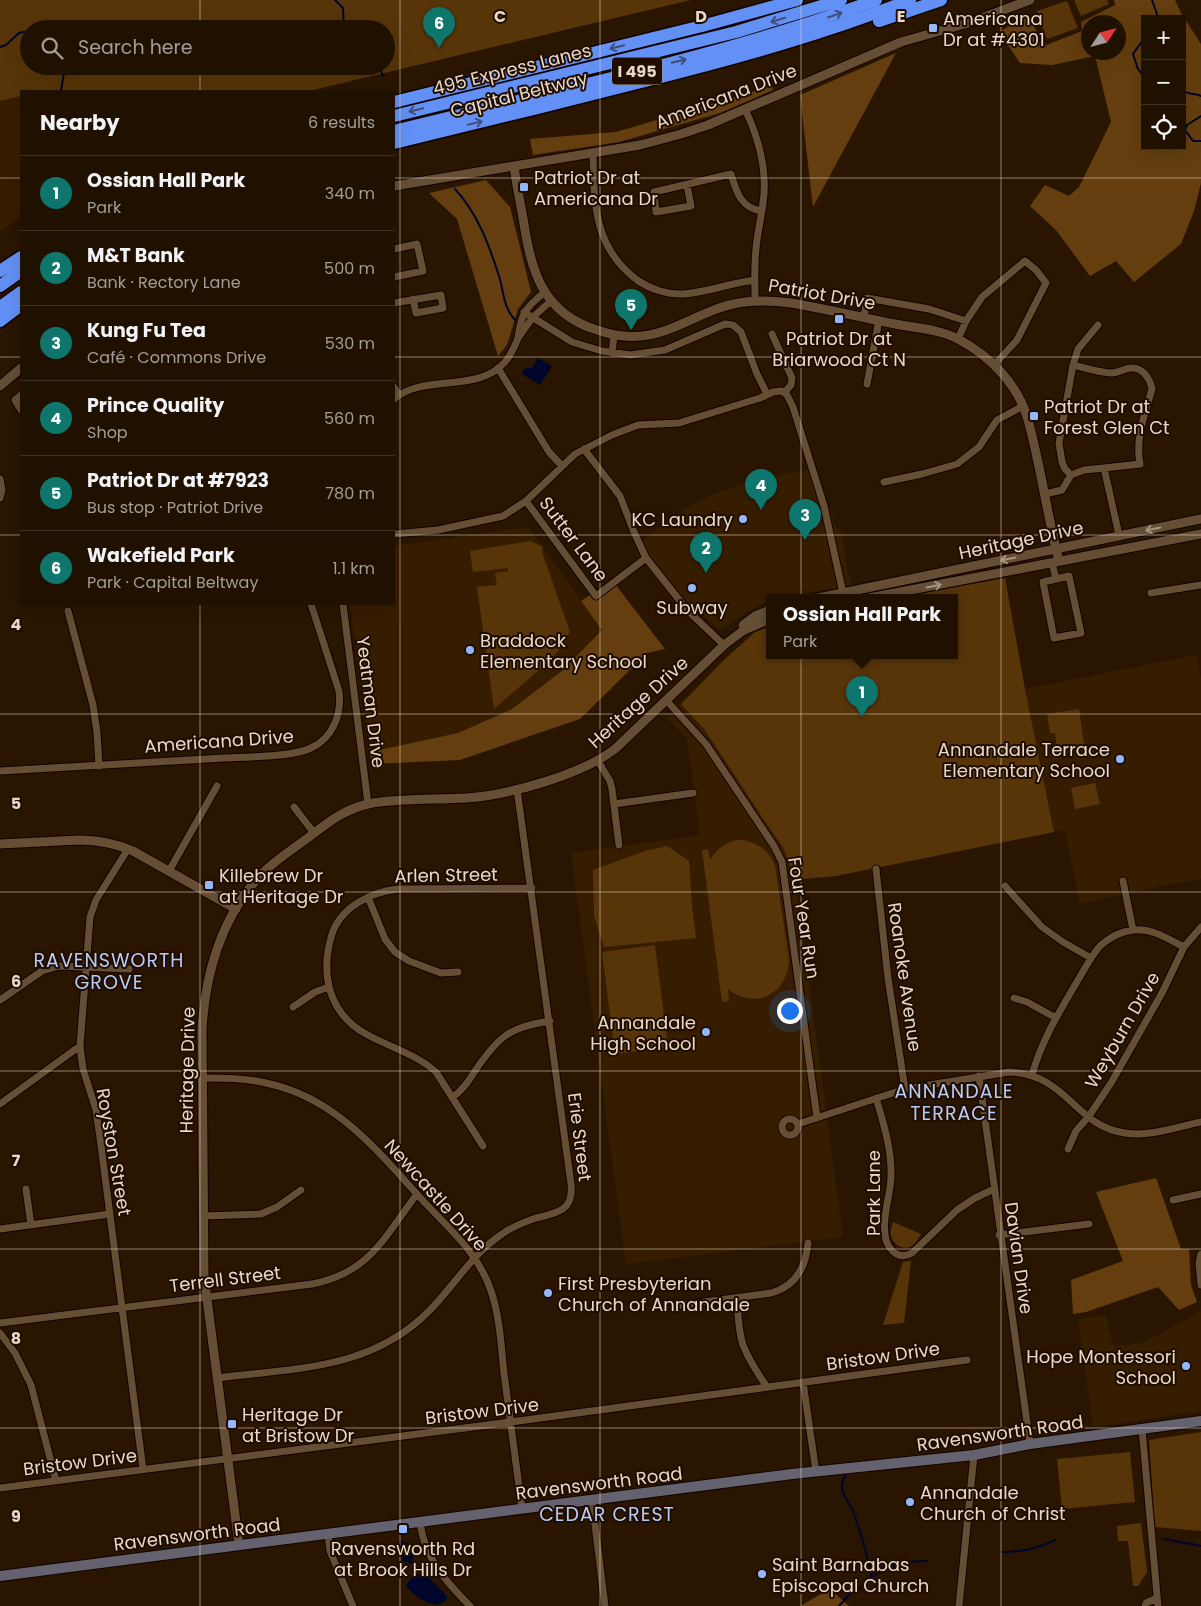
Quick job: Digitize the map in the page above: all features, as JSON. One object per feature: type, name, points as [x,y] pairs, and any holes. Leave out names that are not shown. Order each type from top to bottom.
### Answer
[{"type":"highway","name":"Capital Beltway","points":[[395,102],[702,26],[797,0]]},
{"type":"highway","name":"495 Express Lanes","points":[[395,116],[736,32],[841,0]]},
{"type":"highway","name":"495 Express Lanes","points":[[395,131],[717,51],[797,28],[876,0]]},
{"type":"highway","name":"Capital Beltway","points":[[395,143],[765,50],[831,29],[910,0]]},
{"type":"highway","points":[[765,50],[872,23],[941,0]]},
{"type":"highway","points":[[0,271],[20,258]]},
{"type":"highway","points":[[0,286],[20,272]]},
{"type":"highway","points":[[0,307],[20,293]]},
{"type":"highway","points":[[0,321],[20,307]]},
{"type":"main road","name":"Ravensworth Road","points":[[0,1576],[816,1472],[974,1455],[1030,1444],[1201,1421]]},
{"type":"street","name":"Americana Drive","points":[[395,186],[640,144],[681,134],[902,42],[968,23],[1030,0]]},
{"type":"street","points":[[744,109],[763,161],[764,183],[756,249],[755,300]]},
{"type":"street","points":[[593,152],[594,202],[600,230],[607,247],[614,257],[634,277],[651,288],[677,294],[755,280]]},
{"type":"street","name":"Patriot Drive","points":[[514,166],[530,260],[539,282],[552,300],[569,317],[581,324],[626,337],[652,334],[664,331],[723,306],[755,300],[791,303],[929,330],[958,339],[983,355],[1011,384],[1028,420],[1056,549],[1055,562]]},
{"type":"street","points":[[688,185],[691,206],[656,212],[654,192],[731,174],[744,204],[752,209],[762,211]]},
{"type":"street","points":[[395,249],[417,244],[423,271],[395,277]]},
{"type":"street","points":[[958,339],[966,321],[982,297],[1025,261],[1036,270],[1046,283],[1017,340],[994,365]]},
{"type":"street","points":[[518,338],[524,312],[528,306],[545,292]]},
{"type":"street","points":[[864,317],[867,298],[929,309],[966,321]]},
{"type":"street","points":[[395,303],[413,299]]},
{"type":"street","points":[[396,397],[421,387],[475,379],[498,368],[509,358],[518,338],[533,318],[552,300]]},
{"type":"street","points":[[524,312],[572,342],[583,346],[630,354],[665,350],[719,326],[725,324],[733,325],[742,332],[757,374],[768,394]]},
{"type":"street","points":[[867,384],[879,320]]},
{"type":"street","points":[[1071,475],[1065,469],[1062,462],[1059,443],[1072,365],[1078,349],[1098,325]]},
{"type":"street","points":[[772,334],[792,378],[791,385],[785,392]]},
{"type":"street","points":[[612,352],[614,335]]},
{"type":"street","points":[[1045,494],[1062,490],[1071,475],[1084,470],[1140,464],[1137,449],[1152,389],[1146,375],[1135,368],[1113,373],[1072,365]]},
{"type":"street","points":[[498,368],[549,452],[562,466]]},
{"type":"street","points":[[0,386],[20,369]]},
{"type":"street","points":[[395,534],[438,530],[503,516],[526,501],[562,466],[584,449],[631,427],[647,424],[679,423],[779,390],[785,392],[793,407],[822,499],[843,594]]},
{"type":"street","points":[[20,396],[15,400],[20,408]]},
{"type":"street","points":[[884,482],[957,464],[979,447],[997,420],[1023,406]]},
{"type":"street","points":[[584,449],[620,496],[646,558],[688,611],[724,645]]},
{"type":"street","points":[[1104,468],[1118,535]]},
{"type":"street","points":[[0,479],[2,490],[0,498]]},
{"type":"street","name":"Sutter Lane","points":[[526,501],[596,596],[646,558]]},
{"type":"street","name":"Heritage Drive","points":[[852,594],[1118,535],[1201,519]]},
{"type":"street","name":"Heritage Drive","points":[[890,594],[1201,534]]},
{"type":"street","points":[[1055,562],[1056,579]]},
{"type":"street","points":[[1070,576],[1082,633],[1054,638],[1042,582],[1056,579],[1070,576]]},
{"type":"street","points":[[1151,593],[1201,585]]},
{"type":"street","name":"Americana Drive","points":[[0,771],[270,755],[304,751],[318,744],[337,719],[340,700],[339,691],[311,605]]},
{"type":"street","name":"Yeatman Drive","points":[[343,605],[368,804]]},
{"type":"street","points":[[68,611],[95,714],[99,766]]},
{"type":"street","name":"Heritage Drive","points":[[724,645],[742,626],[755,616],[766,612]]},
{"type":"street","name":"Heritage Drive","points":[[239,1545],[206,1296],[203,1216],[202,1078],[202,1023],[208,979],[219,943],[236,909],[267,869],[346,811],[368,804],[467,798],[517,789],[569,773],[598,761],[615,749],[724,645],[744,630],[766,620]]},
{"type":"street","name":"Four Year Run","points":[[666,700],[706,744],[774,846],[782,862],[817,1118]]},
{"type":"street","points":[[598,761],[610,781],[619,845]]},
{"type":"street","points":[[169,871],[217,786]]},
{"type":"street","name":"Erie Street","points":[[218,1378],[335,1362],[381,1347],[419,1322],[492,1241],[504,1232],[523,1223],[558,1212],[568,1204],[571,1198],[572,1184],[517,789]]},
{"type":"street","points":[[614,804],[693,793]]},
{"type":"street","points":[[294,807],[314,833]]},
{"type":"street","points":[[0,844],[92,840],[110,843],[128,849],[236,909]]},
{"type":"street","name":"Royston Street","points":[[128,849],[102,889],[92,910],[88,927],[80,1046],[83,1069],[96,1110],[143,1469]]},
{"type":"street","name":"Roanoke Avenue","points":[[876,869],[888,978],[905,1088]]},
{"type":"street","points":[[1123,881],[1133,930]]},
{"type":"street","points":[[1005,886],[1042,927],[1091,958]]},
{"type":"street","name":"Arlen Street","points":[[483,1146],[436,1072],[414,1056],[365,1033],[353,1025],[341,1012],[328,988],[326,959],[334,930],[346,913],[368,897],[377,893],[398,889],[532,888]]},
{"type":"street","points":[[368,897],[385,939],[395,952],[410,961],[441,973],[458,972]]},
{"type":"street","name":"Weyburn Drive","points":[[1068,1149],[1076,1131],[1088,1118],[1111,1083],[1162,992],[1184,947],[1201,927]]},
{"type":"street","points":[[1032,1075],[1041,1048],[1056,1018],[1091,958],[1107,941],[1114,936],[1133,930],[1157,933],[1184,947]]},
{"type":"street","points":[[0,1000],[49,968],[86,966],[129,970]]},
{"type":"street","points":[[293,1006],[320,990],[328,988]]},
{"type":"street","points":[[1014,998],[1027,1002],[1056,1018]]},
{"type":"street","points":[[452,1097],[465,1086],[490,1049],[506,1034],[525,1026],[550,1021]]},
{"type":"street","points":[[0,1104],[80,1046]]},
{"type":"street","points":[[798,1124],[905,1088],[1009,1072],[1032,1075],[1056,1087],[1088,1118],[1107,1129],[1127,1134],[1138,1134],[1201,1122]]},
{"type":"street","name":"Davian Drive","points":[[978,1076],[1030,1444]]},
{"type":"street","name":"Newcastle Drive","points":[[202,1078],[232,1078],[266,1082],[299,1093],[335,1113],[355,1128],[418,1194],[475,1258],[486,1277],[495,1303],[522,1509]]},
{"type":"street","name":"Park Lane","points":[[876,1098],[889,1148],[891,1176],[885,1231],[889,1246],[895,1253],[904,1256],[912,1253],[957,1210],[975,1198],[994,1189]]},
{"type":"street","points":[[26,1189],[30,1224]]},
{"type":"street","points":[[203,1216],[260,1214],[277,1207],[301,1190]]},
{"type":"street","name":"Terrell Street","points":[[0,1323],[312,1284],[341,1276],[360,1264],[376,1250],[418,1194]]},
{"type":"street","points":[[1173,1200],[1201,1194]]},
{"type":"street","points":[[0,1228],[110,1214]]},
{"type":"street","points":[[1000,1236],[1089,1224]]},
{"type":"street","points":[[674,1306],[771,1293],[784,1288],[798,1276],[805,1263],[808,1243]]},
{"type":"street","points":[[1201,1254],[1201,1285]]},
{"type":"street","points":[[737,1298],[743,1344],[766,1387]]},
{"type":"street","points":[[0,1333],[15,1354],[31,1385],[56,1481]]},
{"type":"street","name":"Bristow Drive","points":[[0,1488],[511,1422],[967,1360]]},
{"type":"street","points":[[803,1382],[816,1472]]},
{"type":"street","points":[[1142,1429],[1158,1606]]},
{"type":"street","points":[[959,1606],[974,1455]]},
{"type":"street","points":[[592,1500],[605,1606]]},
{"type":"street","points":[[420,1522],[424,1541],[436,1566],[449,1585],[470,1606]]},
{"type":"street","points":[[328,1534],[330,1551],[353,1606]]},
{"type":"street","points":[[1145,1606],[1146,1603],[1157,1598]]},
{"type":"shaded area","points":[[0,0],[691,0],[395,71],[395,20],[20,20],[20,75],[376,75],[313,90],[20,90],[20,96],[0,101]]},
{"type":"shaded area","points":[[1074,0],[1107,0],[1109,4],[1081,16]]},
{"type":"shaded area","points":[[1114,0],[1175,0],[1182,15],[1141,15],[1141,150],[1186,150],[1186,21],[1201,44],[1201,183],[1194,211],[1181,244],[1134,282],[1116,261],[1090,276],[1056,230],[1030,206],[1045,185],[1069,196],[1079,187],[1111,122],[1096,60],[1126,60],[1126,15],[1095,15],[1115,5]]},
{"type":"shaded area","points":[[1067,1],[1078,28],[1047,39],[1037,11]]},
{"type":"shaded area","points":[[1028,15],[1044,46],[1081,31],[1081,59],[1052,65],[1020,63],[999,32]]},
{"type":"shaded area","points":[[896,53],[813,207],[800,95]]},
{"type":"shaded area","points":[[772,86],[773,90],[720,113],[619,142],[533,155],[530,139],[616,132]]},
{"type":"shaded area","points":[[20,96],[20,218],[0,231],[0,101]]},
{"type":"shaded area","points":[[486,180],[510,207],[531,292],[518,309],[507,345],[498,356],[457,219],[429,193]]},
{"type":"shaded area","points":[[817,468],[836,529],[840,529],[851,585],[804,594],[766,594],[766,602],[746,612],[724,628],[719,629],[688,603],[652,559],[642,541],[683,510],[717,493],[754,480]]},
{"type":"shaded area","name":"Braddock Elementary School","points":[[528,527],[602,630],[563,670],[512,709],[458,733],[370,752],[350,605],[395,605],[395,546]]},
{"type":"shaded area","points":[[530,541],[543,547],[542,552],[570,632],[561,648],[547,663],[494,709],[477,587],[497,585],[495,573],[508,571],[508,568],[473,572],[470,551]]},
{"type":"shaded area","points":[[1005,578],[1054,832],[836,876],[792,880],[791,868],[783,847],[705,730],[681,704],[724,660],[755,632],[766,628],[766,659],[958,659],[958,594],[916,594]]},
{"type":"shaded area","points":[[615,584],[665,649],[647,653],[580,719],[460,760],[372,764],[370,752],[458,733],[512,709],[563,670],[602,630],[581,601],[591,594],[598,597]]},
{"type":"shaded area","name":"Annandale Terrace Elementary School","points":[[1196,655],[1201,680],[1201,879],[1140,890],[1080,904],[1065,830],[1054,832],[1025,689]]},
{"type":"shaded area","name":"Annandale High School","points":[[685,700],[788,824],[843,1237],[626,1264],[571,853],[700,835],[687,739],[667,718]]},
{"type":"shaded area","points":[[1079,709],[1084,744],[1057,748],[1055,733],[1050,733],[1047,714]]},
{"type":"shaded area","points":[[1095,783],[1100,804],[1075,809],[1071,788]]},
{"type":"shaded area","points":[[743,840],[762,848],[775,865],[789,960],[783,982],[768,996],[748,998],[728,989],[729,1001],[722,1002],[702,850],[708,849],[710,860],[716,851],[724,845],[733,841]]},
{"type":"shaded area","points":[[667,846],[689,861],[696,938],[604,947],[594,916],[593,870],[645,851]]},
{"type":"shaded area","points":[[655,945],[668,1047],[615,1054],[602,952]]},
{"type":"shaded area","points":[[1156,1178],[1181,1249],[1189,1249],[1191,1285],[1197,1302],[1179,1310],[1158,1287],[1086,1312],[1073,1314],[1071,1280],[1123,1261],[1096,1192]]},
{"type":"shaded area","points":[[893,1222],[921,1234],[913,1245],[904,1248],[895,1244],[891,1233]]},
{"type":"shaded area","points":[[911,1261],[904,1323],[883,1325],[903,1262]]},
{"type":"shaded area","points":[[1201,1311],[1201,1411],[1093,1427],[1078,1319],[1106,1315],[1113,1346],[1143,1343]]},
{"type":"shaded area","points":[[1201,1432],[1201,1531],[1155,1527],[1149,1440]]},
{"type":"shaded area","points":[[1130,1452],[1135,1502],[1062,1509],[1057,1459]]},
{"type":"shaded area","points":[[1141,1523],[1147,1572],[1138,1586],[1133,1586],[1128,1541],[1118,1541],[1117,1526]]},
{"type":"shaded area","points":[[830,1589],[849,1606],[800,1606]]},
{"type":"water","points":[[538,358],[552,366],[540,385],[522,374],[525,368],[532,368]]},
{"type":"water","points":[[399,1540],[408,1543],[413,1548],[414,1555],[411,1564],[402,1560],[398,1548]]},
{"type":"water","points":[[421,1573],[426,1575],[447,1596],[444,1602],[434,1605],[410,1591],[406,1585],[412,1578]]},
{"type":"waterway","points":[[335,0],[343,8],[344,20]]},
{"type":"waterway","points":[[1152,0],[1157,15]]},
{"type":"waterway","points":[[0,47],[6,45],[20,33]]},
{"type":"waterway","points":[[1141,43],[1133,54],[1141,73]]},
{"type":"waterway","points":[[61,90],[64,75]]},
{"type":"waterway","points":[[1186,92],[1201,96]]},
{"type":"waterway","points":[[1201,116],[1187,125],[1185,130],[1193,141],[1201,141]]},
{"type":"waterway","points":[[455,189],[470,209],[482,230],[499,276],[506,305],[515,320]]},
{"type":"waterway","points":[[839,1606],[872,1576],[855,1517],[842,1488],[846,1473]]},
{"type":"waterway","points":[[1164,1539],[1201,1546]]},
{"type":"waterway","points":[[1002,1552],[1029,1549],[1055,1540]]},
{"type":"waterway","points":[[873,1576],[902,1562],[927,1561]]},
{"type":"place","name":"Americana Dr at #4301","points":[[933,28]]},
{"type":"place","name":"Wakefield Park","points":[[439,48]]},
{"type":"place","name":"Patriot Dr at Americana Dr","points":[[524,187]]},
{"type":"place","name":"Patriot Dr at Briarwood Ct N","points":[[839,319]]},
{"type":"place","name":"Patriot Dr at #7923","points":[[631,330]]},
{"type":"place","name":"Patriot Dr at Forest Glen Ct","points":[[1034,416]]},
{"type":"place","name":"Prince Quality","points":[[761,510]]},
{"type":"place","name":"KC Laundry","points":[[743,519]]},
{"type":"place","name":"Kung Fu Tea","points":[[805,540]]},
{"type":"place","name":"M&T Bank","points":[[706,573]]},
{"type":"place","name":"Subway","points":[[692,588]]},
{"type":"place","name":"Braddock Elementary School","points":[[470,650]]},
{"type":"place","name":"Ossian Hall Park","points":[[862,717]]},
{"type":"place","name":"Annandale Terrace Elementary School","points":[[1120,759]]},
{"type":"place","name":"Killebrew Dr at Heritage Dr","points":[[209,885]]},
{"type":"place","name":"Annandale High School","points":[[706,1032]]},
{"type":"place","name":"First Presbyterian Church of Annandale","points":[[548,1293]]},
{"type":"place","name":"Hope Montessori School","points":[[1186,1366]]},
{"type":"place","name":"Heritage Dr at Bristow Dr","points":[[232,1424]]},
{"type":"place","name":"Annandale Church of Christ","points":[[910,1502]]},
{"type":"place","name":"Ravensworth Rd at Brook Hills Dr","points":[[403,1529]]},
{"type":"place","name":"Saint Barnabas Episcopal Church","points":[[762,1574]]},
{"type":"district","name":"RAVENSWORTH GROVE","points":[[109,971]]},
{"type":"district","name":"ANNANDALE TERRACE","points":[[954,1102]]},
{"type":"district","name":"CEDAR CREST","points":[[607,1514]]}]
